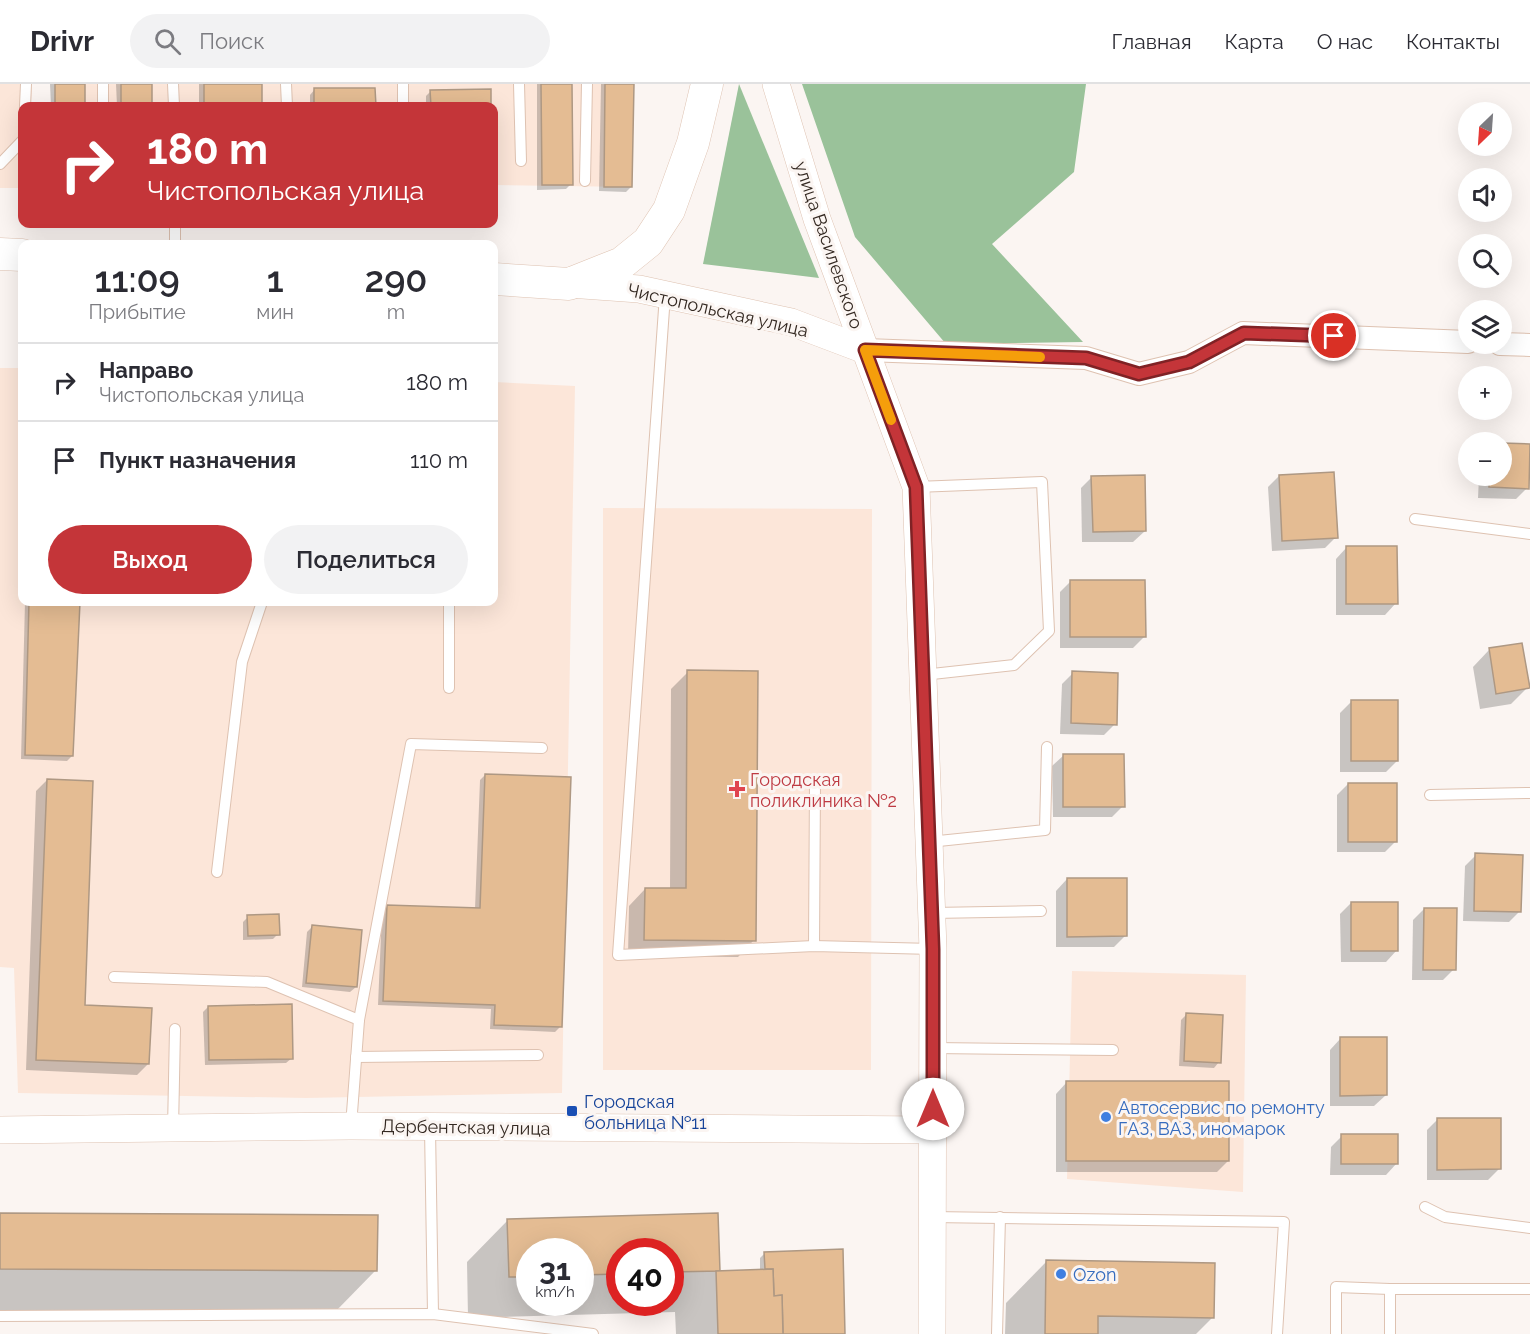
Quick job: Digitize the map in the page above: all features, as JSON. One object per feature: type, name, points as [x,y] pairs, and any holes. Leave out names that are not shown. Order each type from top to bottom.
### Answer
[{"type":"main road","points":[[569,284],[622,263],[648,242],[669,210],[693,143],[707,84]]},
{"type":"main road","points":[[0,254],[18,255]]},
{"type":"main road","name":"Чистопольская улица","points":[[498,279],[569,284]]},
{"type":"street","name":"улица Василевского","points":[[776,84],[817,219],[916,487],[933,949],[932,1334]]},
{"type":"street","name":"Чистопольская улица","points":[[569,284],[639,289],[791,322],[865,350],[1086,358],[1139,374],[1189,362],[1244,333],[1458,342]]},
{"type":"street","points":[[1512,344],[1530,345]]},
{"type":"street","name":"Дербентская улица","points":[[0,1130],[351,1126],[932,1130]]},
{"type":"lane","points":[[25,102],[26,84]]},
{"type":"lane","points":[[103,84],[103,102]]},
{"type":"lane","points":[[173,84],[174,102]]},
{"type":"lane","points":[[286,84],[287,102]]},
{"type":"lane","points":[[403,84],[403,102]]},
{"type":"lane","points":[[519,84],[520,161]]},
{"type":"lane","points":[[585,181],[587,84]]},
{"type":"lane","points":[[0,164],[18,145]]},
{"type":"lane","points":[[666,295],[618,955],[814,946],[933,949]]},
{"type":"lane","points":[[916,487],[1042,482],[1049,631],[1014,665],[923,675]]},
{"type":"lane","points":[[1415,519],[1530,534]]},
{"type":"lane","points":[[217,872],[242,662],[261,606]]},
{"type":"lane","points":[[449,606],[449,688]]},
{"type":"lane","points":[[351,1126],[358,1020],[411,744],[542,748]]},
{"type":"lane","points":[[929,842],[1045,830],[1047,747]]},
{"type":"lane","points":[[814,946],[815,782]]},
{"type":"lane","points":[[1430,795],[1530,793]]},
{"type":"lane","points":[[932,913],[1041,911]]},
{"type":"lane","points":[[114,977],[267,982],[358,1020]]},
{"type":"lane","points":[[172,1129],[175,1029]]},
{"type":"lane","points":[[933,1048],[1113,1050]]},
{"type":"lane","points":[[356,1057],[538,1055]]},
{"type":"lane","points":[[429,1128],[433,1314]]},
{"type":"lane","points":[[1425,1207],[1445,1217],[1530,1228]]},
{"type":"lane","points":[[932,1217],[1284,1221],[1277,1334]]},
{"type":"lane","points":[[997,1334],[1000,1217]]},
{"type":"lane","points":[[1336,1334],[1336,1287],[1530,1289]]},
{"type":"lane","points":[[1390,1289],[1390,1334]]},
{"type":"lane","points":[[0,1316],[433,1314],[593,1334]]},
{"type":"shaded area","points":[[0,84],[32,84],[31,102],[18,102],[18,188],[0,188]]},
{"type":"shaded area","points":[[55,84],[634,84],[632,187],[498,185],[498,102],[55,102]]},
{"type":"shaded area","points":[[0,368],[18,368],[18,606],[498,606],[498,382],[575,386],[562,1093],[306,1098],[18,1093],[14,968],[0,967]]},
{"type":"shaded area","name":"Городская поликлиника №2","points":[[603,508],[872,509],[871,1070],[603,1070]]},
{"type":"shaded area","points":[[1072,971],[1246,975],[1243,1192],[1067,1179]]},
{"type":"green space","points":[[739,84],[819,278],[703,264]]},
{"type":"green space","points":[[802,84],[1086,84],[1074,172],[992,244],[1083,342],[946,344],[855,237]]},
{"type":"building","points":[[55,84],[85,84],[85,102],[55,102]]},
{"type":"building","points":[[121,84],[152,84],[152,102],[121,102]]},
{"type":"building","points":[[204,84],[262,84],[262,102],[204,102]]},
{"type":"building","points":[[541,84],[572,84],[573,185],[542,185]]},
{"type":"building","points":[[605,84],[634,84],[632,187],[604,187]]},
{"type":"building","points":[[314,88],[375,88],[376,102],[314,102]]},
{"type":"building","points":[[491,89],[491,102],[431,102],[430,90]]},
{"type":"building","points":[[1512,443],[1530,444],[1529,489],[1489,487],[1512,486]]},
{"type":"building","points":[[1334,472],[1338,538],[1282,541],[1279,475]]},
{"type":"building","points":[[1145,475],[1146,531],[1093,532],[1091,476]]},
{"type":"building","points":[[1346,546],[1397,546],[1398,604],[1346,604]]},
{"type":"building","points":[[1070,580],[1145,580],[1146,637],[1070,637]]},
{"type":"building","points":[[29,606],[80,606],[73,756],[25,755]]},
{"type":"building","points":[[1522,643],[1530,688],[1496,694],[1489,648]]},
{"type":"building","points":[[687,670],[758,671],[756,941],[644,940],[645,888],[686,888]]},
{"type":"building","points":[[1072,671],[1118,673],[1117,725],[1071,723]]},
{"type":"building","points":[[1351,700],[1398,700],[1398,761],[1351,761]]},
{"type":"building","points":[[1063,754],[1124,754],[1125,807],[1063,807]]},
{"type":"building","points":[[485,774],[571,777],[562,1027],[494,1025],[495,1005],[383,1001],[387,905],[480,908]]},
{"type":"building","points":[[47,779],[93,781],[85,1005],[152,1008],[149,1064],[36,1060]]},
{"type":"building","points":[[1348,783],[1397,783],[1397,842],[1348,842]]},
{"type":"building","points":[[1475,853],[1523,855],[1521,912],[1474,911]]},
{"type":"building","points":[[1067,878],[1127,878],[1127,936],[1067,937]]},
{"type":"building","points":[[1351,902],[1398,902],[1398,951],[1351,951]]},
{"type":"building","points":[[1424,908],[1457,908],[1456,970],[1423,970]]},
{"type":"building","points":[[279,914],[280,935],[248,936],[247,915]]},
{"type":"building","points":[[312,925],[362,930],[357,987],[306,983]]},
{"type":"building","points":[[292,1004],[293,1059],[209,1060],[208,1006]]},
{"type":"building","points":[[1186,1013],[1223,1015],[1221,1063],[1184,1061]]},
{"type":"building","points":[[1340,1037],[1387,1037],[1387,1095],[1340,1096]]},
{"type":"building","points":[[1066,1081],[1229,1081],[1229,1161],[1066,1161]]},
{"type":"building","points":[[1437,1118],[1501,1118],[1501,1169],[1437,1170]]},
{"type":"building","points":[[1341,1134],[1398,1134],[1398,1164],[1341,1164]]},
{"type":"building","points":[[0,1213],[378,1215],[377,1271],[0,1269]]},
{"type":"building","points":[[718,1213],[720,1271],[684,1272],[684,1238],[606,1238],[606,1274],[594,1275],[594,1238],[516,1238],[516,1277],[509,1277],[507,1219]]},
{"type":"building","points":[[843,1249],[845,1334],[783,1334],[782,1295],[774,1296],[773,1269],[765,1269],[764,1252]]},
{"type":"building","points":[[1046,1260],[1215,1263],[1214,1318],[1098,1316],[1098,1334],[1045,1334]]},
{"type":"building","points":[[773,1269],[774,1296],[782,1295],[783,1334],[718,1334],[716,1271]]},
{"type":"slow traffic","points":[[891,420],[865,350],[1040,357]]},
{"type":"place","name":"Городская поликлиника №2","points":[[737,789]]},
{"type":"place","name":"Городская больница №11","points":[[572,1111]]},
{"type":"place","name":"Автосервис по ремонту ГАЗ, ВАЗ, иномарок","points":[[1106,1117]]},
{"type":"place","name":"Ozon","points":[[1061,1274]]},
{"type":"route","points":[[933,1109],[933,949],[916,487],[865,350],[1086,358],[1139,374],[1189,362],[1244,333],[1334,336]]}]
